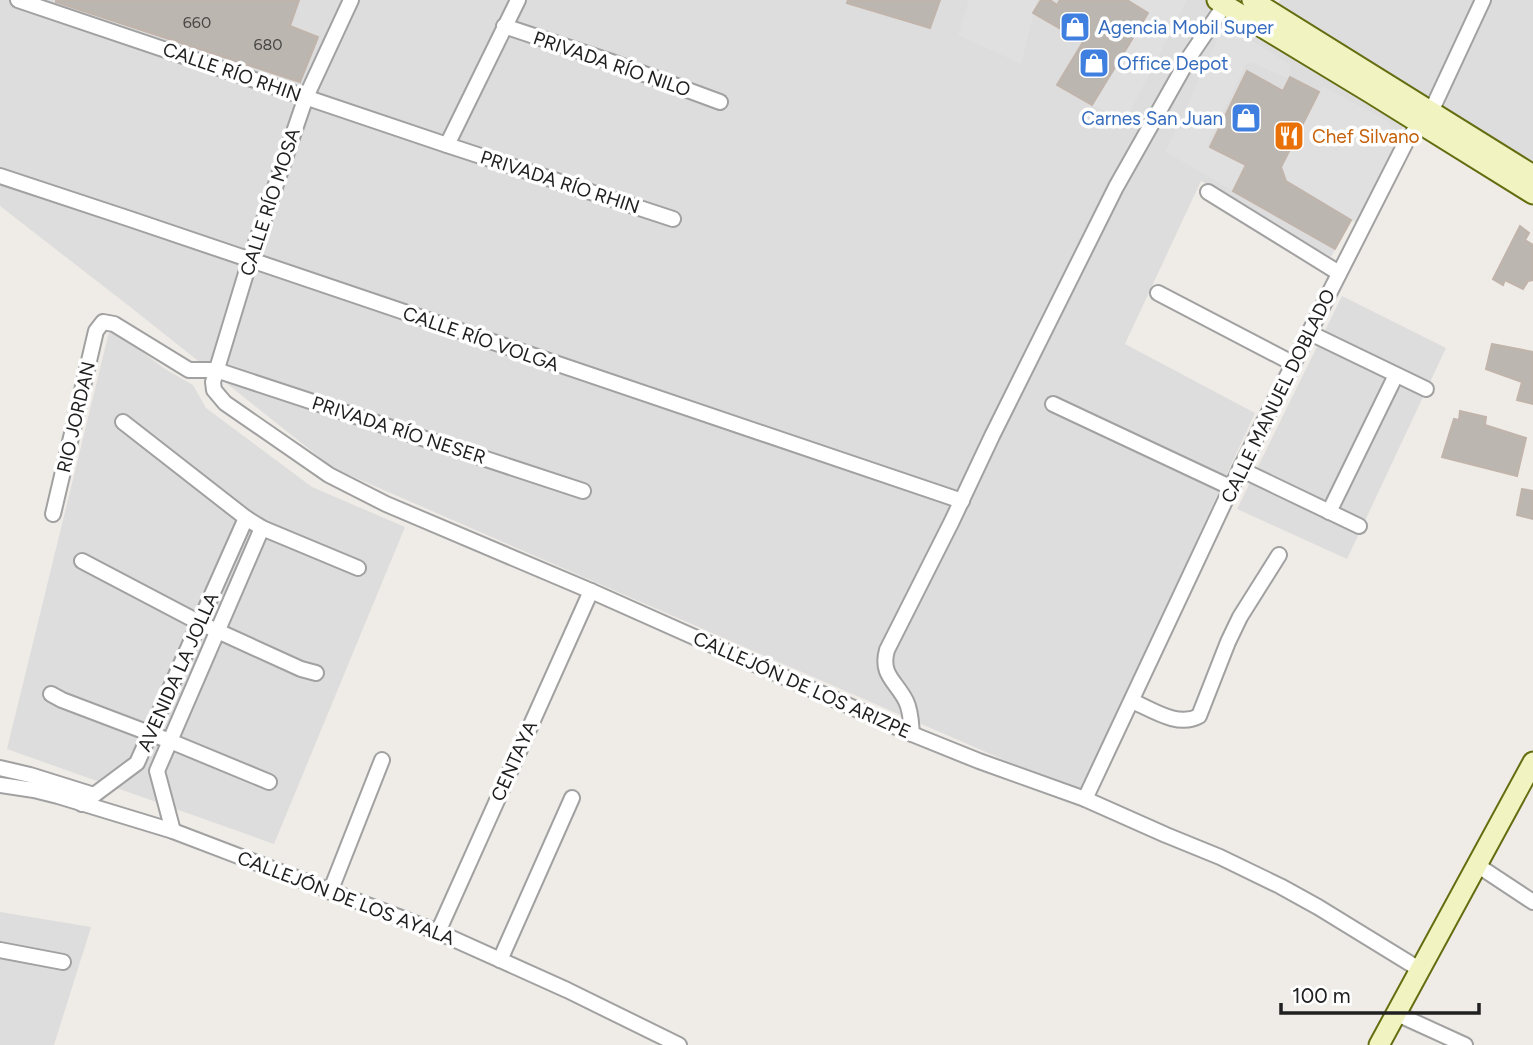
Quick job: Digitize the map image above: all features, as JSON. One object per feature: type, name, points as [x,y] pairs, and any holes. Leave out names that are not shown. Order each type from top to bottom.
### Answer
[{"type":"main road","points":[[1223,2],[1260,8],[1425,117],[1533,194]]},
{"type":"main road","points":[[1425,117],[1533,175]]},
{"type":"main road","points":[[1379,1045],[1530,771]]},
{"type":"street","name":"CALLE RÍO RHIN","points":[[18,0],[447,145]]},
{"type":"street","name":"CALLE RÍO MOSA","points":[[216,370],[250,260],[306,97],[351,0]]},
{"type":"street","points":[[447,145],[518,0]]},
{"type":"street","name":"CALLE MANUEL DOBLADO","points":[[1085,799],[1240,469],[1406,142],[1442,89],[1483,0]]},
{"type":"street","points":[[912,734],[910,713],[885,669],[885,657],[1116,187],[1223,2]]},
{"type":"street","name":"PRIVADA RÍO NILO","points":[[504,26],[720,102]]},
{"type":"street","name":"PRIVADA RÍO RHIN","points":[[447,145],[673,219]]},
{"type":"street","name":"CALLE RÍO VOLGA","points":[[0,176],[962,501]]},
{"type":"street","points":[[1208,192],[1339,272]]},
{"type":"street","points":[[1158,293],[1294,363]]},
{"type":"street","name":"PRIVADA RÍO NESER","points":[[103,322],[114,324],[189,370],[216,370],[583,491]]},
{"type":"street","name":"RIO JORDAN","points":[[53,514],[96,331],[103,322]]},
{"type":"street","points":[[1310,333],[1426,389]]},
{"type":"street","name":"CALLEJÓN DE LOS ARIZPE","points":[[216,370],[214,390],[225,403],[329,475],[386,504],[591,590],[912,734],[1085,799],[1220,857],[1318,907],[1419,970]]},
{"type":"street","points":[[1329,512],[1396,375]]},
{"type":"street","points":[[1053,404],[1232,488]]},
{"type":"street","points":[[123,422],[262,528],[358,568]]},
{"type":"street","points":[[1240,469],[1359,526]]},
{"type":"street","name":"AVENIDA LA JOLLA","points":[[88,799],[137,762],[246,518]]},
{"type":"street","name":"AVENIDA LA JOLLA","points":[[173,831],[157,771],[262,528]]},
{"type":"street","points":[[1132,701],[1176,720],[1190,720],[1199,716],[1240,617],[1279,555]]},
{"type":"street","points":[[82,561],[200,624],[301,669],[316,673]]},
{"type":"street","name":"CENTAYA","points":[[438,932],[591,590]]},
{"type":"street","points":[[51,694],[269,782]]},
{"type":"street","points":[[330,892],[382,760]]},
{"type":"street","points":[[137,762],[157,771]]},
{"type":"street","points":[[0,768],[30,775],[88,799]]},
{"type":"street","name":"CALLEJÓN DE LOS AYALA","points":[[0,785],[88,799],[438,932],[679,1045]]},
{"type":"street","points":[[500,960],[572,798]]},
{"type":"street","points":[[1477,864],[1533,902]]},
{"type":"street","points":[[0,950],[63,962]]},
{"type":"street","points":[[1396,1014],[1465,1045]]},
{"type":"shaded area","points":[[0,0],[1211,0],[1394,111],[1403,127],[1331,257],[1201,181],[1125,344],[1255,413],[1080,793],[333,468],[0,206]]},
{"type":"shaded area","points":[[969,0],[1037,0],[1021,64],[958,35]]},
{"type":"shaded area","points":[[1127,0],[1187,0],[1125,122],[1092,105],[1148,14]]},
{"type":"shaded area","points":[[1280,0],[1533,0],[1533,165],[1276,8]]},
{"type":"shaded area","points":[[1224,24],[1291,65],[1289,79],[1251,62],[1246,64],[1207,145],[1244,164],[1233,191],[1166,152]]},
{"type":"shaded area","points":[[1322,86],[1388,121],[1399,141],[1356,223],[1286,181],[1281,167]]},
{"type":"shaded area","points":[[1342,296],[1446,348],[1347,559],[1237,509]]},
{"type":"shaded area","points":[[110,328],[165,369],[193,385],[206,408],[312,487],[405,527],[274,844],[7,749]]},
{"type":"shaded area","points":[[0,912],[91,927],[54,1045],[0,1045]]},
{"type":"building","points":[[56,0],[299,0],[290,26],[318,37],[300,82]]},
{"type":"building","points":[[848,0],[940,0],[930,28],[847,3]]},
{"type":"building","name":"Office Depot","points":[[1041,0],[1050,0],[1057,5],[1060,0],[1127,0],[1148,13],[1092,105],[1057,85],[1083,42],[1033,13]]},
{"type":"building","points":[[1247,71],[1283,91],[1290,77],[1319,92],[1281,167],[1286,181],[1351,220],[1335,249],[1233,191],[1246,165],[1210,147]]},
{"type":"building","points":[[1520,226],[1529,233],[1525,240],[1533,245],[1533,280],[1528,281],[1523,289],[1505,280],[1503,285],[1493,279]]},
{"type":"building","points":[[1492,344],[1533,352],[1533,404],[1517,400],[1522,382],[1486,369]]},
{"type":"building","points":[[1460,411],[1486,417],[1485,425],[1526,438],[1517,476],[1442,457],[1454,419],[1459,420]]},
{"type":"building","points":[[1522,489],[1533,491],[1533,519],[1517,515]]},
{"type":"place","name":"Agencia Mobil Super","points":[[1075,27]]},
{"type":"place","name":"Office Depot","points":[[1094,63]]},
{"type":"place","name":"Carnes San Juan","points":[[1246,118]]},
{"type":"place","name":"Chef Silvano","points":[[1289,136]]}]
